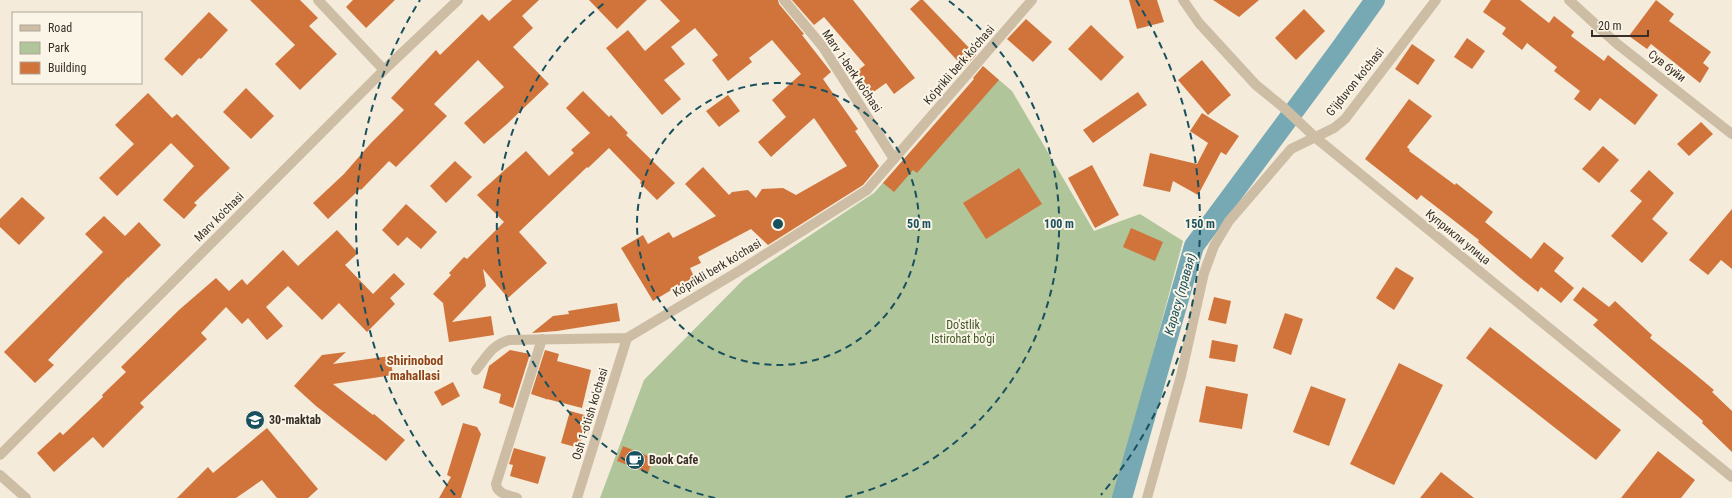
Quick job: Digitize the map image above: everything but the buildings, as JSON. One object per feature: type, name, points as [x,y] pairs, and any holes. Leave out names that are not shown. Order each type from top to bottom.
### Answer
[{"type":"street","points":[[318,0],[384,70]]},
{"type":"street","name":"Marv ko'chasi","points":[[0,454],[384,70],[458,0]]},
{"type":"street","name":"Marv 1-berk ko'chasi","points":[[784,0],[823,47],[894,159]]},
{"type":"street","name":"Ko'prikli berk ko'chasi","points":[[627,338],[739,271],[867,190],[1032,0]]},
{"type":"street","name":"Куприкли улица","points":[[1183,0],[1199,23],[1256,85],[1283,107],[1316,138],[1732,477]]},
{"type":"street","name":"G'ijduvon ko'chasi","points":[[1147,498],[1181,376],[1204,273],[1214,246],[1229,221],[1291,149],[1334,128],[1345,119],[1436,0]]},
{"type":"street","name":"Сув буйи","points":[[1569,0],[1616,43],[1732,134]]},
{"type":"street","points":[[476,370],[494,347],[499,343],[509,340],[627,338]]},
{"type":"street","name":"Osh 1-o'tish ko'chasi","points":[[577,498],[627,338]]},
{"type":"street","points":[[517,498],[499,492],[496,489],[496,484],[542,339]]},
{"type":"street","points":[[0,475],[26,498]]},
{"type":"green space","name":"Do'stlik Istirohat bo'gi","points":[[985,68],[1012,91],[1094,231],[1140,214],[1183,241],[1115,498],[600,498],[644,380],[744,279],[874,193]]},
{"type":"waterway","name":"Карасу (правая)","points":[[1122,498],[1194,246],[1375,0]]},
{"type":"place","name":"30-maktab","points":[[255,420]]},
{"type":"place","name":"Book Cafe","points":[[635,460]]},
{"type":"district","name":"Shirinobod mahallasi","points":[[415,368]]}]
